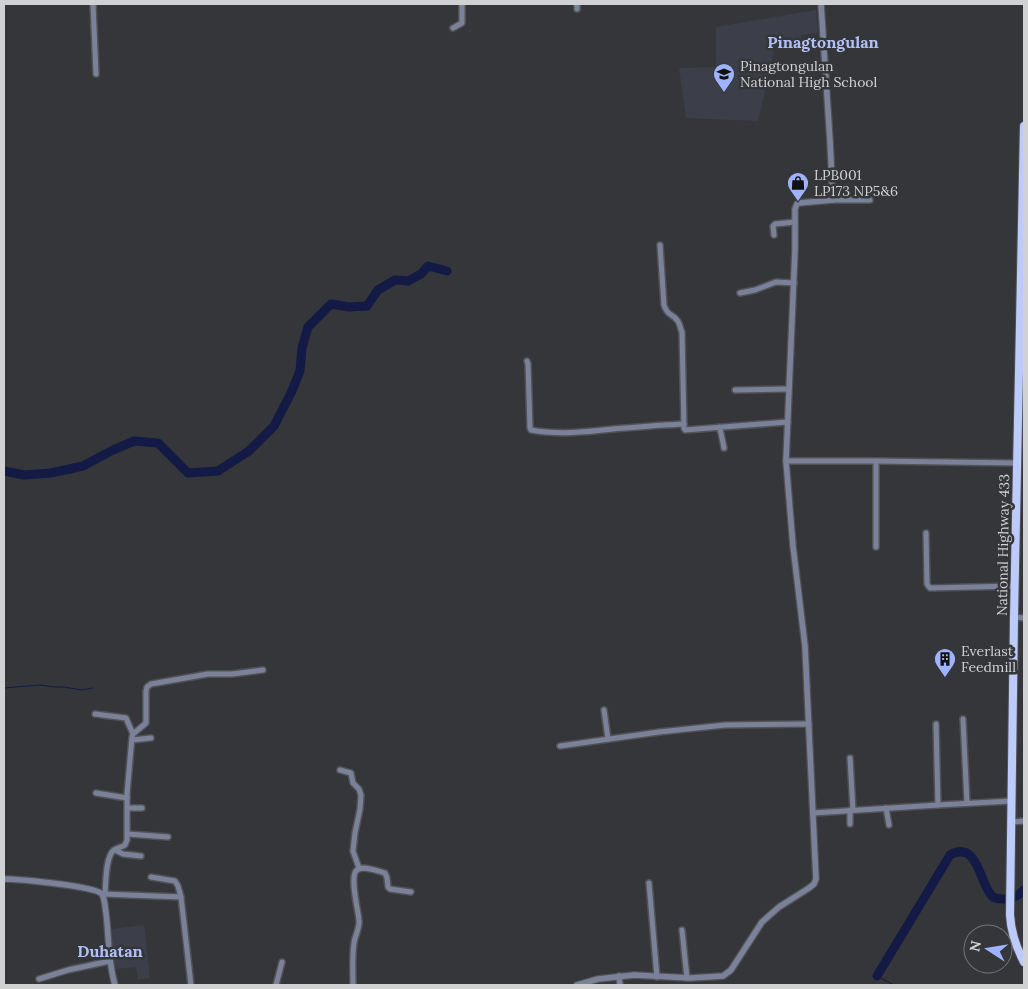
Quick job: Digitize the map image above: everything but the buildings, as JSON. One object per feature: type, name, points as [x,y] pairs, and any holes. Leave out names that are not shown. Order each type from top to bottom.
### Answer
[{"type":"main road","name":"National Highway 433","points":[[1024,126],[1021,428],[1018,463],[1014,617],[1010,884],[1011,928],[1014,941],[1024,962]]},
{"type":"street","points":[[93,4],[96,74]]},
{"type":"street","points":[[453,28],[462,23],[462,4]]},
{"type":"street","points":[[821,4],[833,200]]},
{"type":"street","points":[[577,985],[619,976],[688,978],[715,977],[728,974],[762,922],[779,907],[814,884],[816,879],[805,646],[793,546],[786,461],[794,283],[795,209],[796,204],[799,203],[833,200],[870,200]]},
{"type":"street","points":[[774,235],[773,226],[775,224],[795,222]]},
{"type":"street","points":[[660,246],[664,305],[666,311],[679,322],[682,332],[684,428],[686,430],[788,422]]},
{"type":"street","points":[[740,292],[755,290],[776,282],[794,283]]},
{"type":"street","points":[[527,361],[531,430],[559,433],[684,424]]},
{"type":"street","points":[[735,390],[788,389]]},
{"type":"street","points":[[719,428],[722,433],[724,448]]},
{"type":"street","points":[[786,461],[1018,463]]},
{"type":"street","points":[[876,461],[876,546]]},
{"type":"street","points":[[926,533],[927,584],[930,588],[1015,586]]},
{"type":"street","points":[[1014,617],[1024,618]]},
{"type":"street","points":[[133,734],[146,724],[146,691],[147,687],[151,684],[208,674],[232,674],[263,670]]},
{"type":"street","points":[[604,710],[608,739]]},
{"type":"street","points":[[94,714],[126,718],[133,734],[127,798],[128,834],[125,844],[112,853],[103,894],[114,985]]},
{"type":"street","points":[[963,719],[967,803]]},
{"type":"street","points":[[560,746],[725,725],[809,724]]},
{"type":"street","points":[[936,724],[938,804]]},
{"type":"street","points":[[132,740],[152,738]]},
{"type":"street","points":[[850,758],[850,824]]},
{"type":"street","points":[[340,770],[351,773],[352,780],[360,789],[360,809],[353,851],[359,868]]},
{"type":"street","points":[[96,793],[127,798]]},
{"type":"street","points":[[813,813],[1012,801]]},
{"type":"street","points":[[128,808],[142,808]]},
{"type":"street","points":[[886,808],[889,825]]},
{"type":"street","points":[[1012,822],[1024,821]]},
{"type":"street","points":[[128,834],[168,837]]},
{"type":"street","points":[[115,850],[123,854],[141,856]]},
{"type":"street","points":[[354,985],[354,943],[359,921],[355,896],[354,875],[356,870],[364,868],[385,873],[390,889],[410,892]]},
{"type":"street","points":[[152,878],[175,881],[178,886],[181,897],[191,985]]},
{"type":"street","points":[[4,879],[53,883],[91,889],[103,894],[181,897]]},
{"type":"street","points":[[649,883],[657,977]]},
{"type":"street","points":[[682,930],[688,978]]},
{"type":"street","points":[[38,979],[110,961]]},
{"type":"street","points":[[276,985],[282,962]]},
{"type":"street","points":[[619,976],[620,985]]},
{"type":"shaded area","points":[[816,10],[818,33],[801,35],[802,43],[774,47],[758,121],[686,118],[679,68],[716,67],[716,27]]},
{"type":"shaded area","points":[[144,925],[150,978],[138,980],[136,967],[115,969],[111,929]]},
{"type":"waterway","points":[[4,471],[24,475],[51,473],[83,466],[134,441],[158,443],[188,473],[218,471],[249,451],[274,426],[300,371],[302,348],[308,327],[331,304],[349,307],[367,306],[378,290],[395,280],[408,281],[421,274],[428,266],[447,271]]},
{"type":"waterway","points":[[4,688],[39,685],[82,690],[93,688]]},
{"type":"waterway","points":[[877,976],[950,855],[959,852],[967,853],[977,865],[988,890],[994,898],[1012,898],[1024,890]]},
{"type":"waterway","points":[[877,976],[894,985]]},
{"type":"place","name":"Pinagtongulan National High School","points":[[724,93]]},
{"type":"place","name":"LPB001 LP173 NP5&6","points":[[798,202]]},
{"type":"place","name":"Everlast Feedmill","points":[[945,678]]},
{"type":"district","name":"Pinagtongulan","points":[[823,42]]},
{"type":"district","name":"Duhatan","points":[[110,951]]}]
